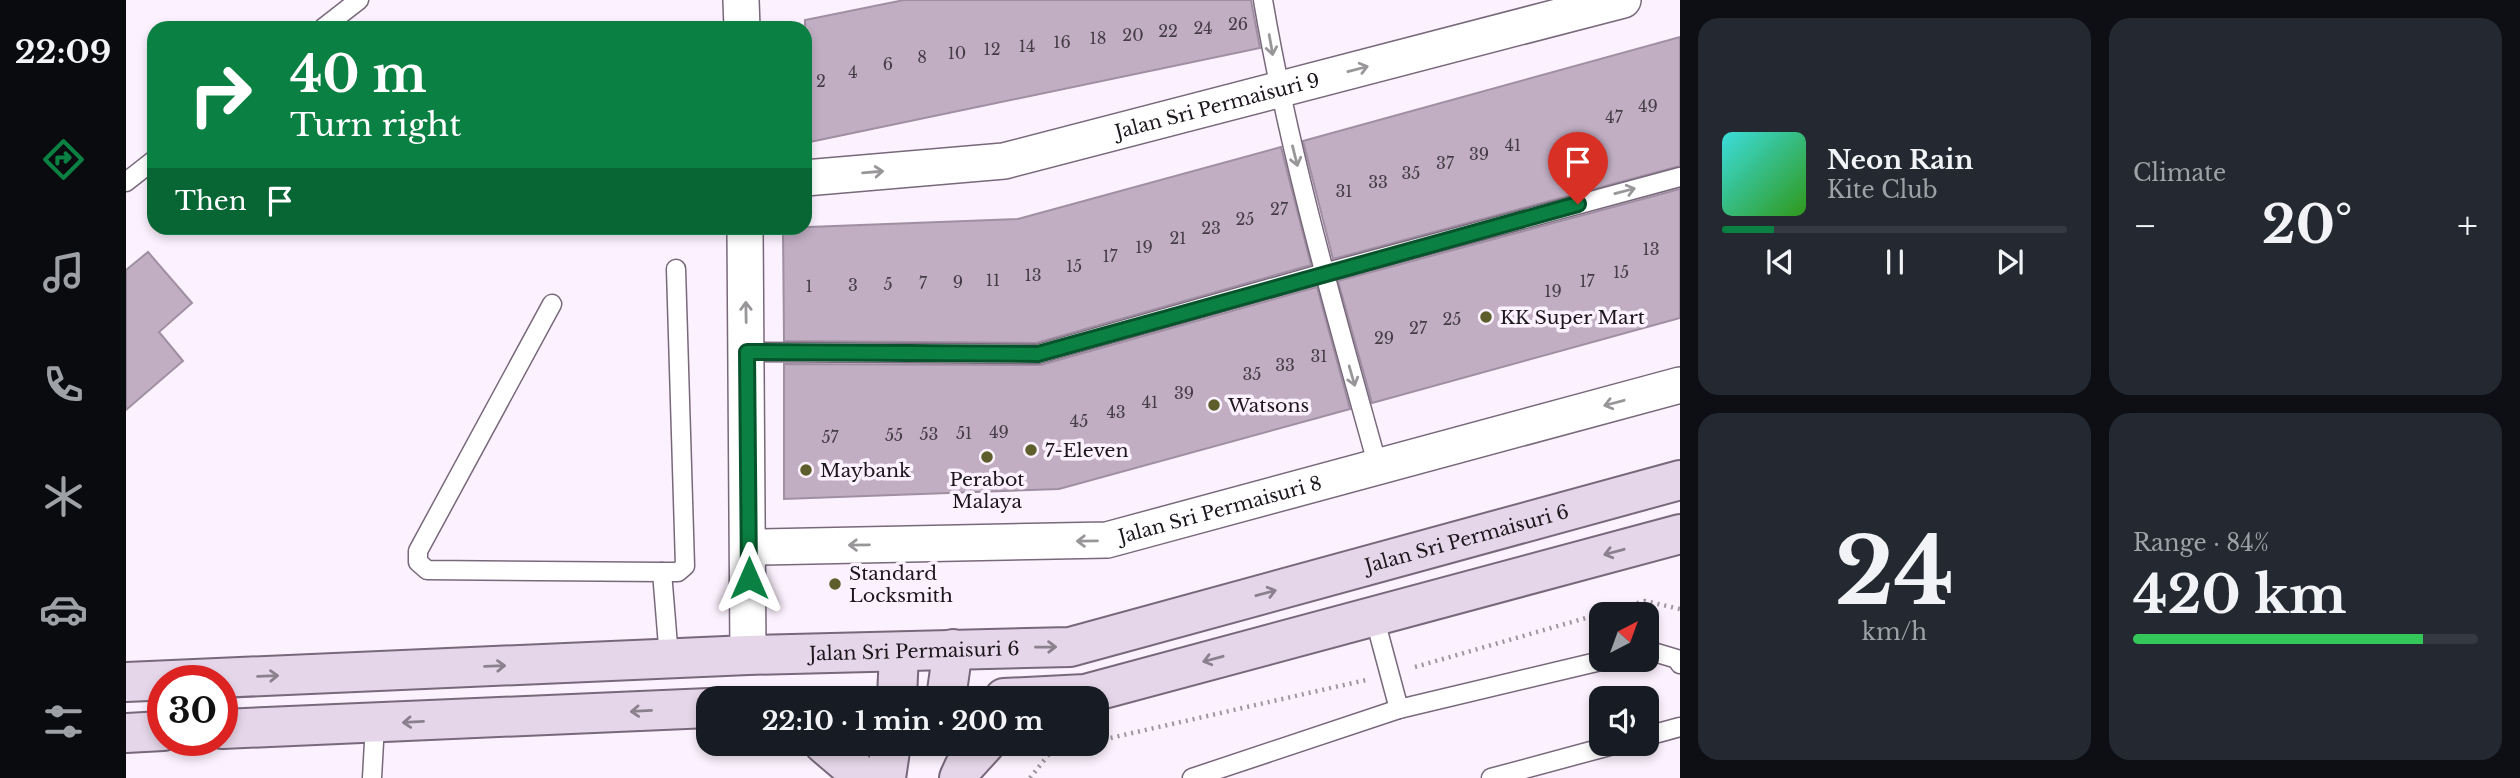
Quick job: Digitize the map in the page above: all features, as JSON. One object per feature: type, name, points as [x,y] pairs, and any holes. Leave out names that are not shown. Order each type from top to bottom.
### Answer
[{"type":"street","points":[[741,0],[742,21]]},
{"type":"street","name":"Jalan Sri Permaisuri 9","points":[[812,177],[1004,161],[1623,0]]},
{"type":"street","points":[[745,235],[748,655]]},
{"type":"street","name":"Jalan Sri Permaisuri 8","points":[[749,552],[762,547],[1107,540],[1680,385]]},
{"type":"street","name":"Jalan Sri Permaisuri 6","points":[[126,682],[748,655],[1070,647],[1680,480]]},
{"type":"street","points":[[1109,688],[1680,534]]},
{"type":"street","points":[[948,686],[953,649]]},
{"type":"street","points":[[898,686],[899,652]]},
{"type":"street","points":[[238,728],[696,709]]},
{"type":"street","points":[[126,733],[147,732]]},
{"type":"street","points":[[838,756],[864,778]]},
{"type":"street","points":[[887,778],[890,756]]},
{"type":"street","points":[[940,778],[943,756]]},
{"type":"street","points":[[959,778],[974,756]]},
{"type":"lane","points":[[332,21],[359,0]]},
{"type":"lane","points":[[1263,0],[1278,90],[1324,273],[1378,467]]},
{"type":"lane","points":[[126,182],[147,166]]},
{"type":"lane","points":[[747,352],[1038,354],[1680,177]]},
{"type":"lane","points":[[552,304],[418,551],[418,562],[426,570],[678,572],[685,566],[676,269]]},
{"type":"lane","points":[[662,572],[669,658]]},
{"type":"lane","points":[[1374,616],[1399,709]]},
{"type":"lane","points":[[1659,654],[1677,659],[1680,664]]},
{"type":"lane","points":[[1192,778],[1399,709],[1589,664]]},
{"type":"lane","points":[[372,778],[375,724]]},
{"type":"lane","points":[[1659,733],[1680,727]]},
{"type":"lane","points":[[1491,778],[1589,752]]},
{"type":"path","points":[[1030,778],[1047,756]]},
{"type":"building","points":[[904,0],[1251,0],[1260,48],[812,142],[812,21],[805,20]]},
{"type":"building","points":[[1680,37],[1680,166],[1333,259],[1303,141]]},
{"type":"building","points":[[1281,147],[1311,265],[1036,343],[784,341],[783,235],[812,235],[812,227],[1018,219]]},
{"type":"building","points":[[1680,189],[1680,318],[1372,403],[1338,281]]},
{"type":"building","points":[[148,252],[192,303],[159,332],[183,361],[126,410],[126,270]]},
{"type":"building","points":[[1317,287],[1350,409],[1059,489],[784,499],[784,364],[1041,365]]},
{"type":"place","name":"KK Super Mart","points":[[1486,317]]},
{"type":"place","name":"Watsons","points":[[1214,405]]},
{"type":"place","name":"7-Eleven","points":[[1031,450]]},
{"type":"place","name":"Perabot Malaya","points":[[987,457]]},
{"type":"place","name":"Maybank","points":[[806,470]]},
{"type":"place","name":"Standard Locksmith","points":[[835,584]]},
{"type":"route","points":[[749,578],[747,352],[1038,354],[1578,204]]}]
